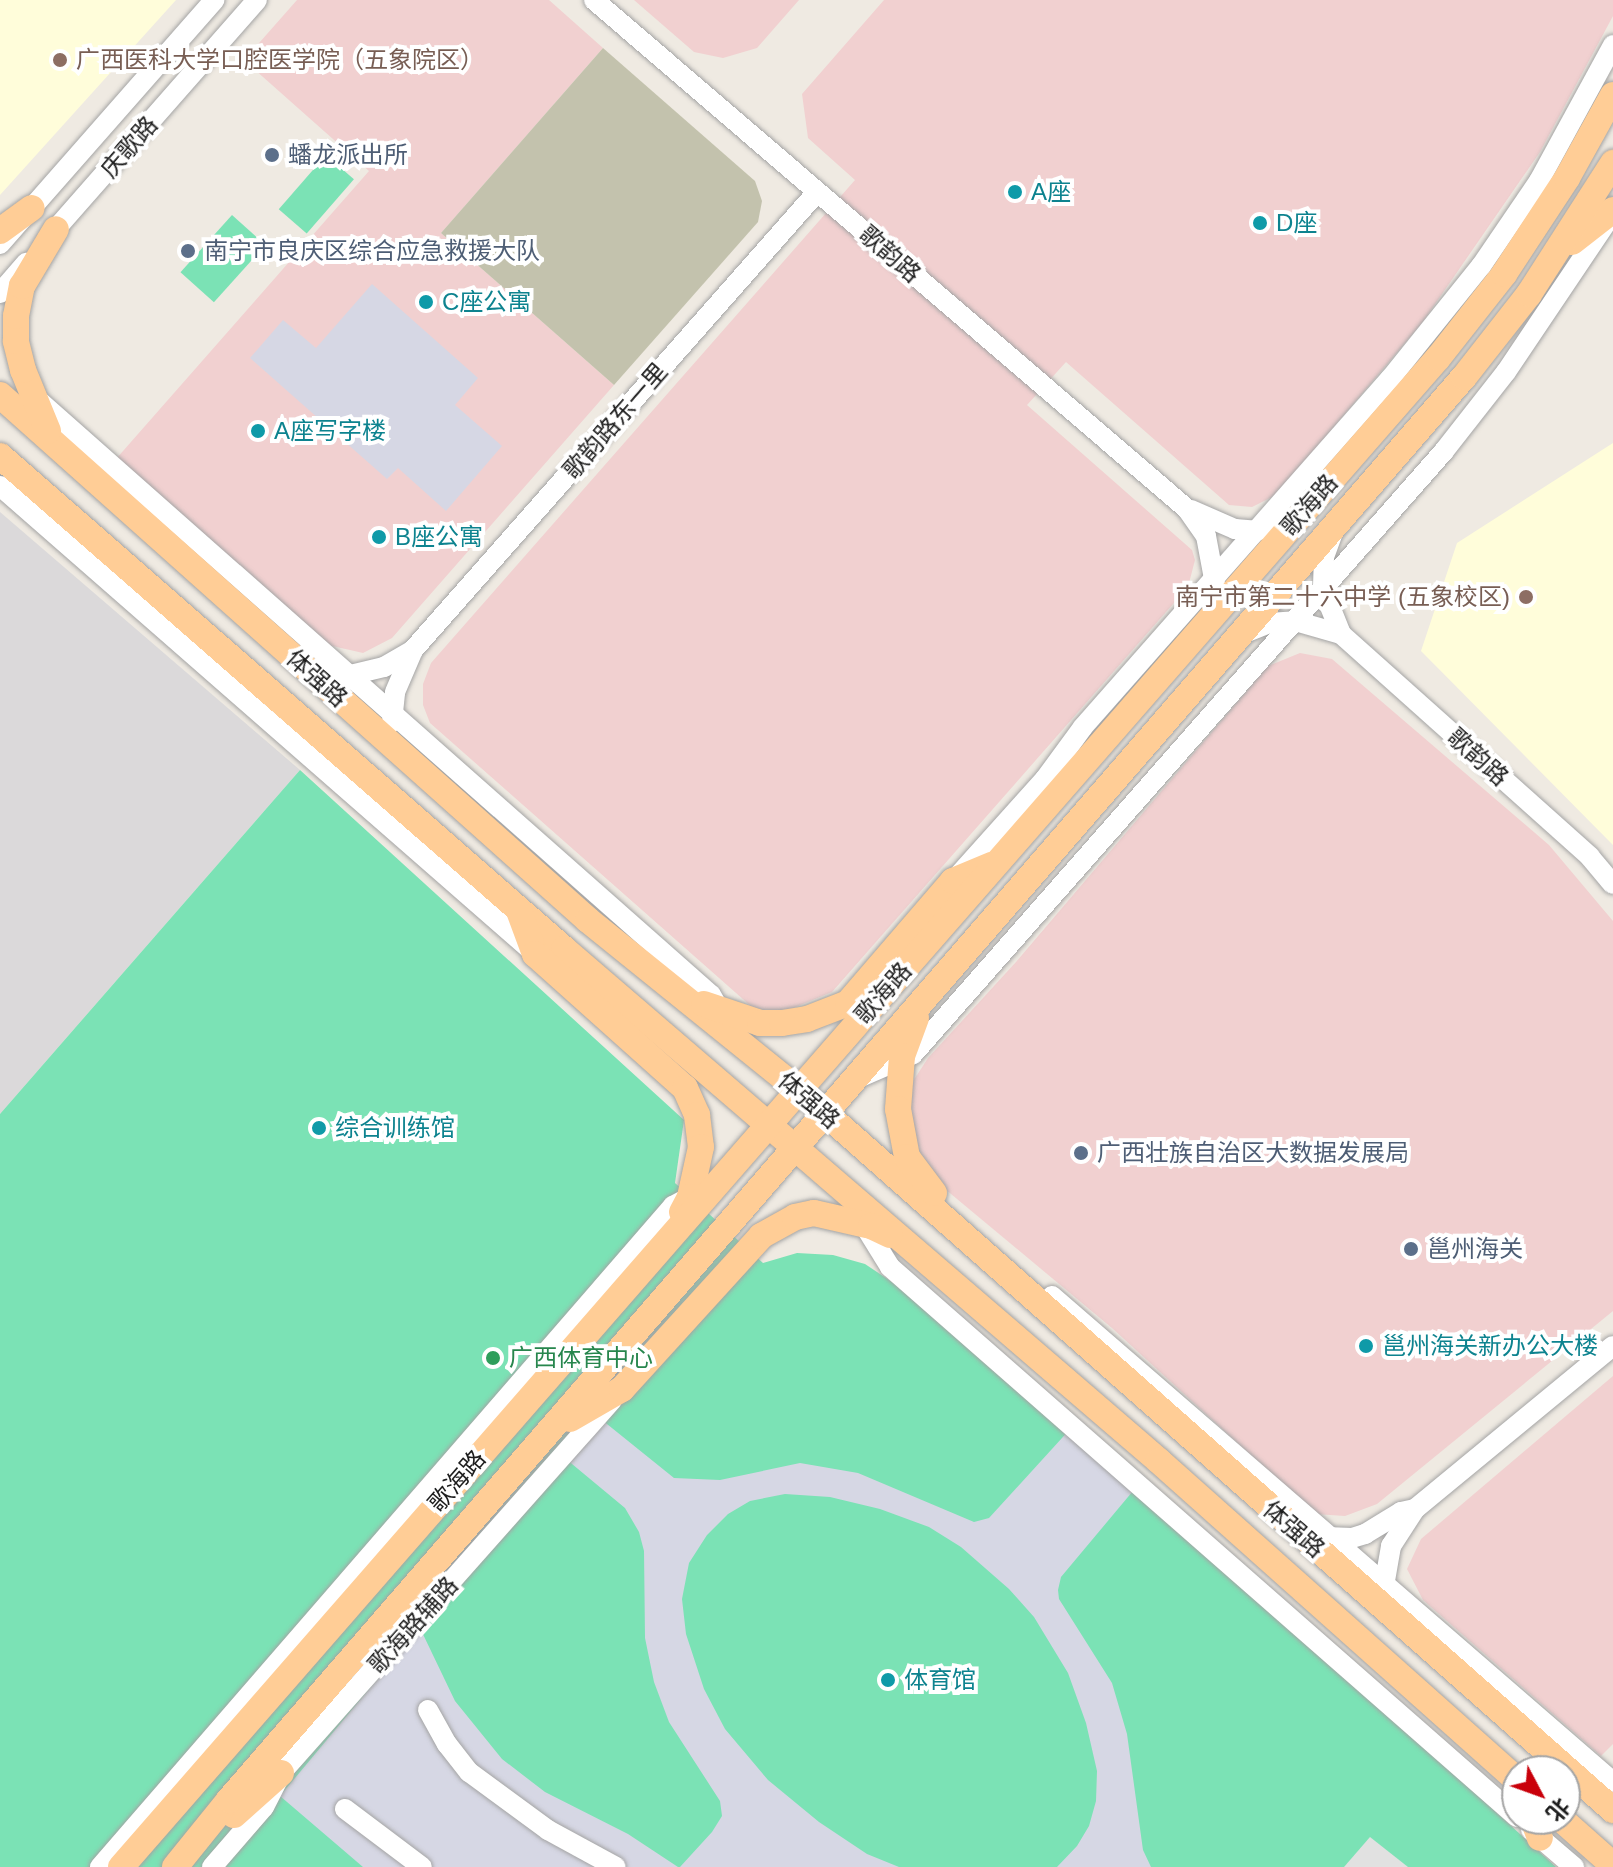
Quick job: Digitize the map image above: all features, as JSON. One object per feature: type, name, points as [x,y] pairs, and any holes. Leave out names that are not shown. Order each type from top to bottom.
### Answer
[{"type":"main road","name":"歌海路","points":[[121,1867],[1438,358],[1504,274],[1567,178],[1613,95]]},
{"type":"main road","name":"歌海路","points":[[176,1866],[229,1800],[1464,377],[1554,256],[1613,163]]},
{"type":"main road","points":[[0,231],[32,208]]},
{"type":"main road","points":[[1554,256],[1613,212]]},
{"type":"main road","points":[[55,444],[32,395],[16,341],[16,316],[22,286],[56,229]]},
{"type":"main road","name":"体强路","points":[[0,395],[588,920],[799,1090],[1297,1532],[1385,1598],[1613,1810]]},
{"type":"main road","name":"体强路","points":[[3,467],[797,1146],[1501,1766]]},
{"type":"main road","points":[[676,991],[720,1011],[760,1023],[807,1019],[848,1003],[953,881],[998,862]]},
{"type":"main road","points":[[517,908],[535,954],[685,1088],[697,1115],[701,1147],[690,1197],[665,1242]]},
{"type":"main road","points":[[932,990],[909,1030],[901,1059],[900,1121],[907,1157],[925,1185],[1052,1296],[1081,1340]]},
{"type":"main road","points":[[553,1429],[622,1389],[761,1236],[795,1217],[814,1213],[863,1224],[911,1245]]},
{"type":"main road","points":[[176,1866],[281,1773]]},
{"type":"main road","points":[[1579,1835],[1613,1865]]},
{"type":"street","name":"庆歌路","points":[[0,244],[214,0]]},
{"type":"street","name":"庆歌路","points":[[0,293],[257,0]]},
{"type":"street","name":"歌韵路","points":[[594,0],[1187,509],[1206,536],[1215,578],[1211,617]]},
{"type":"street","points":[[953,881],[1045,779],[1083,727],[1390,379],[1481,266],[1539,181],[1613,45]]},
{"type":"street","points":[[97,133],[122,155]]},
{"type":"street","name":"歌韵路东一里","points":[[318,679],[350,676],[384,667],[413,650],[817,192]]},
{"type":"street","points":[[854,1080],[913,1054],[1444,451],[1506,372],[1613,212]]},
{"type":"street","points":[[32,395],[711,995],[742,1044]]},
{"type":"street","points":[[3,467],[535,954]]},
{"type":"street","points":[[1256,531],[1278,524],[1313,501]]},
{"type":"street","name":"歌韵路","points":[[1187,509],[1226,526],[1256,531]]},
{"type":"street","points":[[1337,523],[1324,557],[1323,589],[1341,634]]},
{"type":"street","points":[[1238,635],[1269,623],[1295,621],[1341,634]]},
{"type":"street","name":"歌韵路","points":[[1341,634],[1590,857],[1613,884]]},
{"type":"street","name":"歌韵路东一里","points":[[393,746],[395,692],[413,650]]},
{"type":"street","points":[[838,1182],[890,1267],[1501,1803]]},
{"type":"street","points":[[100,1867],[673,1206],[717,1183]]},
{"type":"street","points":[[1052,1296],[1329,1538],[1385,1598],[1613,1782]]},
{"type":"street","points":[[1385,1598],[1391,1546],[1415,1509],[1613,1346]]},
{"type":"street","name":"歌海路辅路","points":[[212,1867],[264,1807],[281,1773],[622,1389]]},
{"type":"street","points":[[1297,1532],[1329,1538],[1365,1534],[1401,1512],[1415,1509]]},
{"type":"street","points":[[428,1710],[447,1744],[469,1772],[548,1830],[616,1867]]},
{"type":"street","points":[[345,1809],[422,1867]]},
{"type":"street","points":[[1544,1835],[1574,1867]]},
{"type":"shaded area","name":"广西医科大学口腔医学院（五象院区）","points":[[0,0],[176,0],[0,195]]},
{"type":"shaded area","points":[[297,0],[549,0],[603,48],[441,233],[614,385],[392,638],[363,653],[328,645],[116,459],[369,171],[244,60]]},
{"type":"shaded area","points":[[634,0],[799,0],[757,48],[723,58],[694,52]]},
{"type":"shaded area","points":[[884,0],[1613,0],[1613,16],[1540,152],[1422,323],[1276,495],[1252,507],[1229,505],[1066,362],[1027,405],[1192,550],[1195,560],[1188,587],[832,992],[781,1013],[753,1008],[430,723],[423,705],[423,684],[431,663],[855,180],[808,138],[802,94]]},
{"type":"shaded area","points":[[603,48],[755,181],[762,201],[758,222],[614,385],[441,233]]},
{"type":"shaded area","points":[[372,284],[478,378],[455,405],[502,446],[446,511],[398,468],[387,479],[250,358],[283,320],[316,348]]},
{"type":"shaded area","name":"南宁市第二十六中学 (五象校区)","points":[[1613,443],[1613,845],[1421,651],[1457,543]]},
{"type":"shaded area","points":[[0,512],[300,770],[0,1114]]},
{"type":"shaded area","points":[[1300,653],[1332,659],[1549,845],[1613,921],[1613,1311],[1377,1504],[1345,1516],[1315,1514],[1112,1328],[927,1174],[909,1131],[908,1089],[928,1058],[1016,962],[1268,666]]},
{"type":"shaded area","points":[[1613,1376],[1613,1744],[1601,1756],[1423,1600],[1407,1569],[1421,1539]]},
{"type":"shaded area","points":[[602,1420],[674,1478],[720,1480],[800,1463],[858,1473],[974,1522],[989,1518],[1072,1427],[1138,1485],[1061,1577],[1058,1590],[1059,1599],[1112,1683],[1127,1734],[1143,1850],[1151,1867],[1057,1867],[1077,1846],[1089,1826],[1096,1801],[1097,1771],[1086,1723],[1068,1673],[1034,1617],[1009,1589],[961,1547],[929,1527],[880,1509],[830,1497],[785,1494],[750,1501],[728,1514],[707,1535],[689,1563],[682,1599],[686,1634],[704,1689],[725,1729],[768,1780],[819,1822],[867,1854],[899,1867],[680,1867],[712,1832],[722,1816],[720,1801],[669,1722],[654,1682],[645,1638],[644,1551],[639,1532],[625,1508],[566,1459]]},
{"type":"shaded area","points":[[420,1628],[455,1701],[502,1759],[545,1792],[628,1834],[678,1867],[363,1867],[280,1796]]},
{"type":"shaded area","points":[[1370,1837],[1408,1867],[1344,1867]]},
{"type":"green space","points":[[326,155],[354,179],[307,234],[279,209]]},
{"type":"green space","points":[[232,215],[265,245],[214,302],[180,272]]},
{"type":"green space","name":"广西体育中心","points":[[300,770],[684,1120],[675,1183],[763,1263],[797,1253],[833,1255],[865,1264],[901,1288],[1138,1485],[1501,1817],[1501,1835],[1521,1835],[1556,1867],[0,1867],[0,1114]]},
{"type":"place","name":"广西医科大学口腔医学院（五象院区）","points":[[60,60]]},
{"type":"place","name":"蟠龙派出所","points":[[272,155]]},
{"type":"place","name":"A座","points":[[1015,192]]},
{"type":"place","name":"D座","points":[[1260,223]]},
{"type":"place","name":"南宁市良庆区综合应急救援大队","points":[[188,251]]},
{"type":"place","name":"C座公寓","points":[[426,302]]},
{"type":"place","name":"A座写字楼","points":[[258,431]]},
{"type":"place","name":"B座公寓","points":[[379,537]]},
{"type":"place","name":"南宁市第二十六中学 (五象校区)","points":[[1526,597]]},
{"type":"place","name":"综合训练馆","points":[[319,1128]]},
{"type":"place","name":"广西壮族自治区大数据发展局","points":[[1081,1153]]},
{"type":"place","name":"邕州海关","points":[[1411,1249]]},
{"type":"place","name":"邕州海关新办公大楼","points":[[1366,1346]]},
{"type":"place","name":"广西体育中心","points":[[493,1358]]},
{"type":"place","name":"体育馆","points":[[888,1680]]}]
